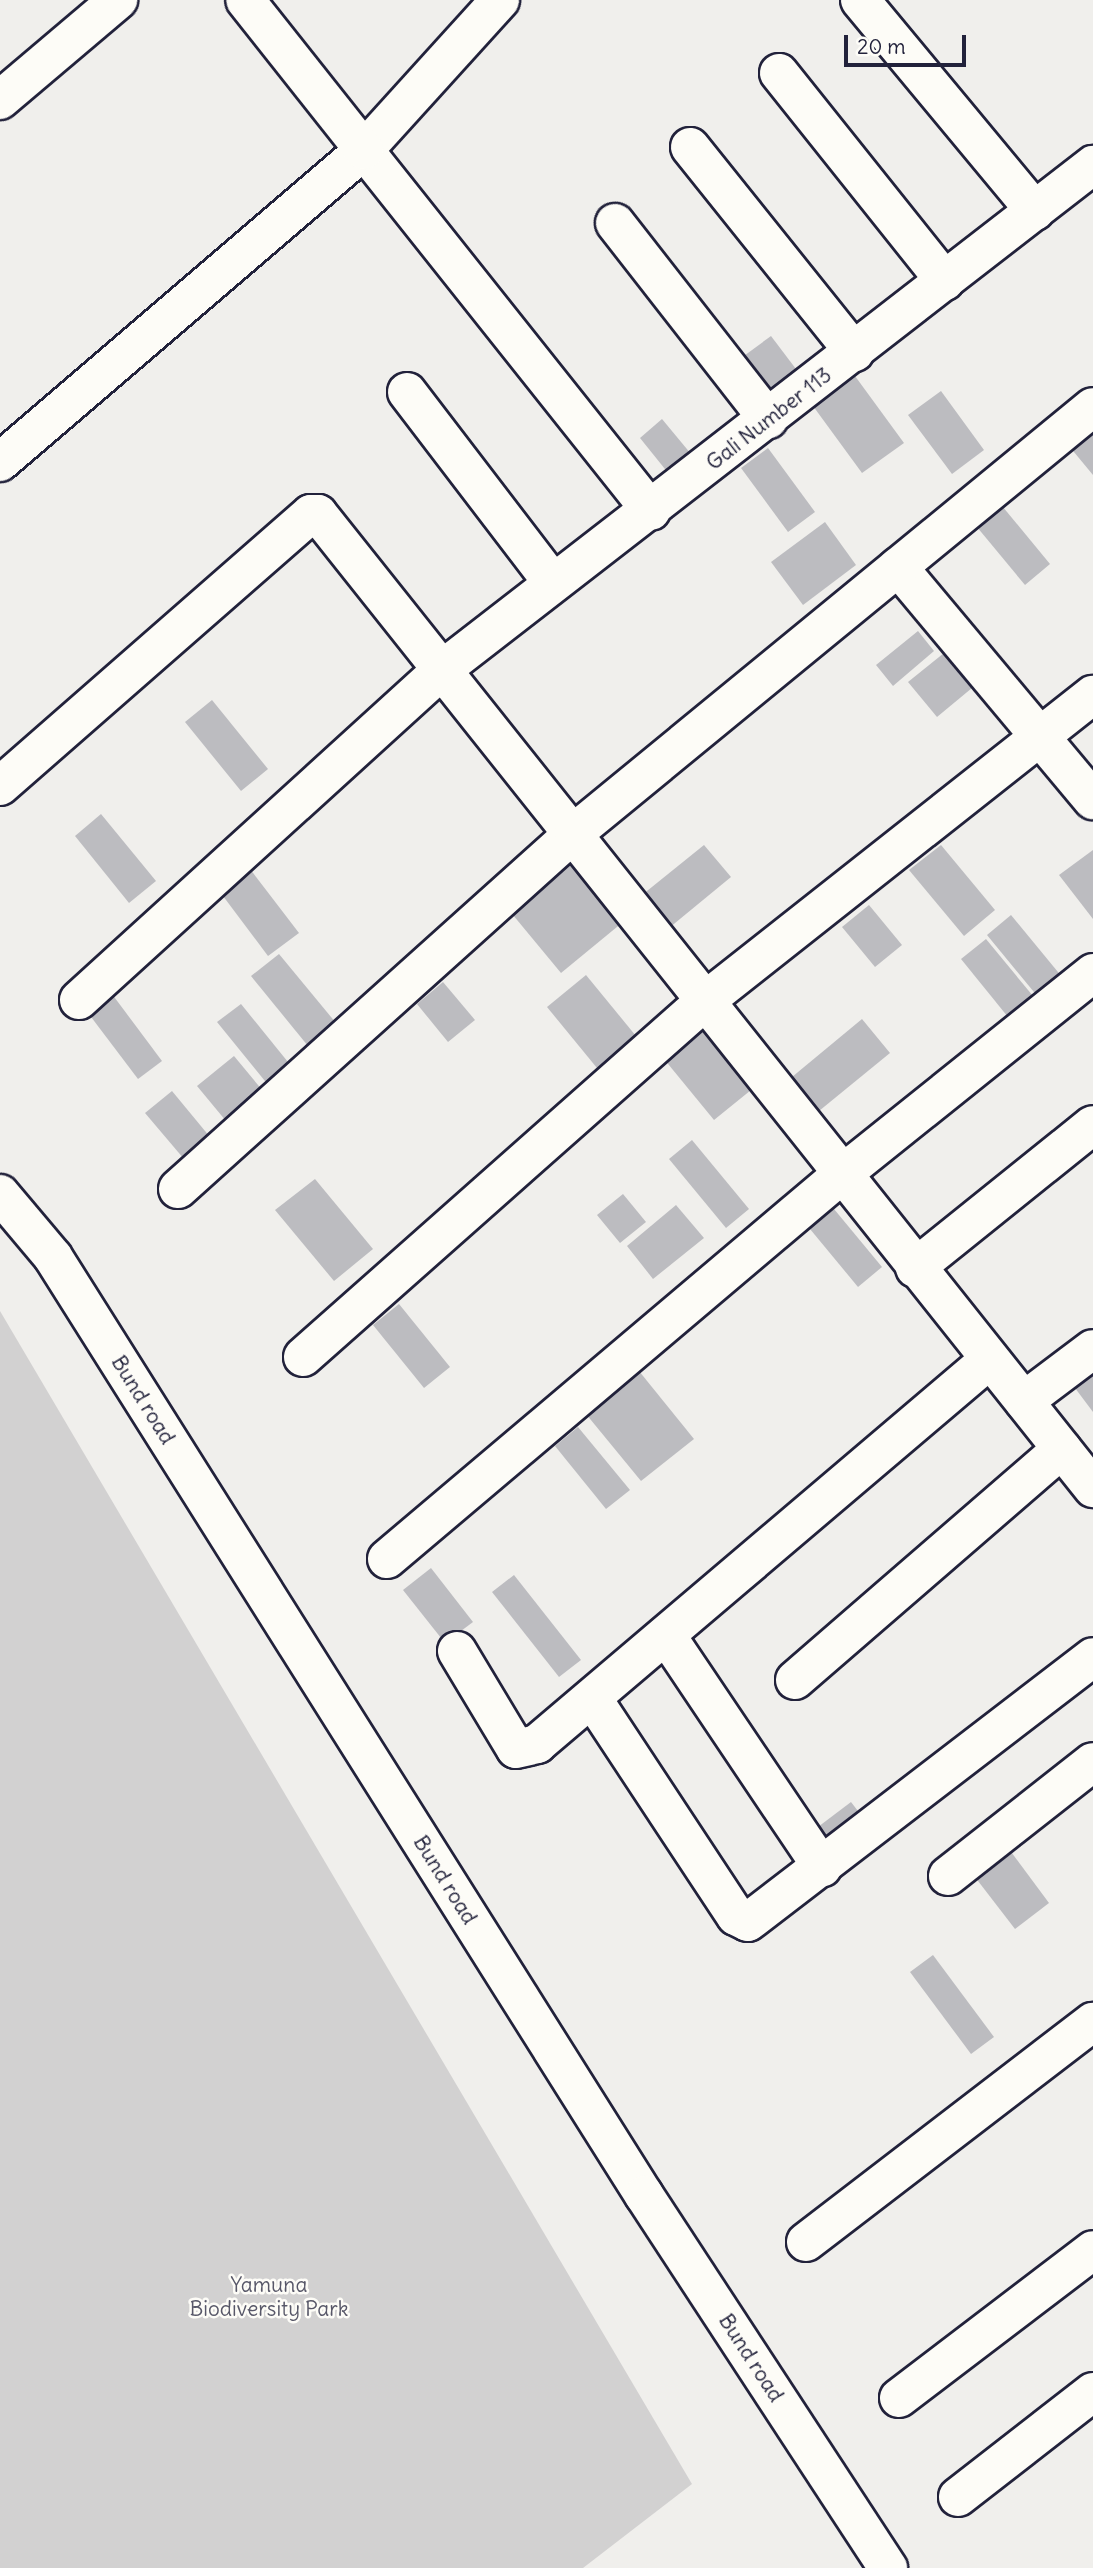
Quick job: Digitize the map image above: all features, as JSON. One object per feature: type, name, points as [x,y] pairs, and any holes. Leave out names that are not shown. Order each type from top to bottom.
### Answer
[{"type":"street","points":[[0,100],[118,0]]},
{"type":"street","points":[[245,0],[651,512]]},
{"type":"street","points":[[0,462],[364,150],[500,0]]},
{"type":"street","points":[[860,0],[1035,211]]},
{"type":"street","points":[[779,72],[945,281]]},
{"type":"street","points":[[690,147],[854,352]]},
{"type":"street","name":"Gali Number 113","points":[[79,1000],[443,669],[553,583],[651,512],[1093,165]]},
{"type":"street","points":[[615,223],[768,419]]},
{"type":"street","points":[[407,392],[553,583]]},
{"type":"street","points":[[178,1189],[574,833],[1093,407]]},
{"type":"street","points":[[0,786],[311,514],[324,519],[915,1268],[1093,1488]]},
{"type":"street","points":[[898,567],[1093,800]]},
{"type":"street","points":[[303,1357],[705,1001],[1093,695]]},
{"type":"street","points":[[387,1559],[841,1174],[1093,973]]},
{"type":"street","points":[[915,1268],[1093,1125]]},
{"type":"street","name":"Bund road","points":[[0,1194],[53,1257],[644,2195],[888,2568]]},
{"type":"street","points":[[1024,1401],[1093,1349]]},
{"type":"street","points":[[457,1651],[516,1749],[537,1744],[989,1360]]},
{"type":"street","points":[[795,1681],[1062,1448]]},
{"type":"street","points":[[666,1635],[822,1867]]},
{"type":"street","points":[[592,1698],[741,1920],[756,1919],[1093,1657]]},
{"type":"street","points":[[948,1876],[1093,1762]]},
{"type":"street","points":[[806,2242],[1093,2022]]},
{"type":"street","points":[[898,2398],[1093,2250]]},
{"type":"street","points":[[958,2497],[1093,2392]]},
{"type":"green space","name":"Yamuna Biodiversity Park","points":[[0,1311],[692,2484],[583,2568],[0,2568]]},
{"type":"building","points":[[771,336],[802,377],[767,402],[737,361]]},
{"type":"building","points":[[855,376],[904,443],[862,473],[813,406]]},
{"type":"building","points":[[941,391],[984,450],[952,474],[908,415]]},
{"type":"building","points":[[1093,418],[1093,475],[1064,440]]},
{"type":"building","points":[[662,419],[696,460],[673,479],[640,438]]},
{"type":"building","points":[[768,448],[815,512],[788,532],[741,468]]},
{"type":"building","points":[[993,495],[1050,564],[1025,585],[967,515]]},
{"type":"building","points":[[825,522],[856,565],[803,605],[771,562]]},
{"type":"building","points":[[918,631],[934,651],[893,686],[876,665]]},
{"type":"building","points":[[944,653],[972,688],[937,717],[908,682]]},
{"type":"building","points":[[212,700],[268,769],[241,791],[185,722]]},
{"type":"building","points":[[101,814],[156,881],[129,903],[75,836]]},
{"type":"building","points":[[704,845],[731,877],[669,928],[642,895]]},
{"type":"building","points":[[941,845],[995,910],[964,936],[909,870]]},
{"type":"building","points":[[1093,850],[1093,919],[1059,875]]},
{"type":"building","points":[[570,858],[623,922],[561,973],[508,909]]},
{"type":"building","points":[[250,869],[299,933],[268,956],[220,892]]},
{"type":"building","points":[[869,905],[902,945],[875,967],[842,927]]},
{"type":"building","points":[[1011,915],[1067,983],[1043,1003],[987,935]]},
{"type":"building","points":[[986,939],[1033,996],[1008,1017],[961,959]]},
{"type":"building","points":[[279,954],[336,1023],[308,1046],[251,976]]},
{"type":"building","points":[[586,975],[645,1047],[606,1079],[547,1007]]},
{"type":"building","points":[[443,982],[475,1020],[448,1042],[417,1004]]},
{"type":"building","points":[[106,986],[162,1061],[138,1079],[82,1005]]},
{"type":"building","points":[[241,1004],[292,1067],[269,1086],[217,1022]]},
{"type":"building","points":[[862,1019],[890,1053],[819,1111],[792,1077]]},
{"type":"building","points":[[706,1025],[756,1086],[714,1120],[664,1059]]},
{"type":"building","points":[[234,1056],[263,1091],[226,1121],[197,1086]]},
{"type":"building","points":[[172,1091],[210,1137],[184,1159],[145,1113]]},
{"type":"building","points":[[692,1140],[749,1209],[726,1228],[669,1159]]},
{"type":"building","points":[[315,1179],[373,1249],[334,1281],[275,1210]]},
{"type":"building","points":[[623,1194],[646,1222],[620,1243],[597,1215]]},
{"type":"building","points":[[676,1205],[704,1238],[653,1279],[627,1246]]},
{"type":"building","points":[[834,1209],[882,1267],[858,1287],[810,1229]]},
{"type":"building","points":[[399,1304],[450,1367],[424,1388],[373,1325]]},
{"type":"building","points":[[1093,1362],[1093,1412],[1069,1380]]},
{"type":"building","points":[[639,1371],[694,1439],[641,1481],[586,1414]]},
{"type":"building","points":[[578,1427],[630,1490],[606,1509],[555,1446]]},
{"type":"building","points":[[431,1568],[473,1622],[445,1643],[403,1590]]},
{"type":"building","points":[[514,1575],[581,1660],[559,1677],[492,1592]]},
{"type":"building","points":[[851,1802],[871,1828],[830,1859],[810,1833]]},
{"type":"building","points":[[1003,1841],[1049,1903],[1015,1929],[968,1868]]},
{"type":"building","points":[[933,1955],[994,2037],[971,2054],[910,1972]]}]
